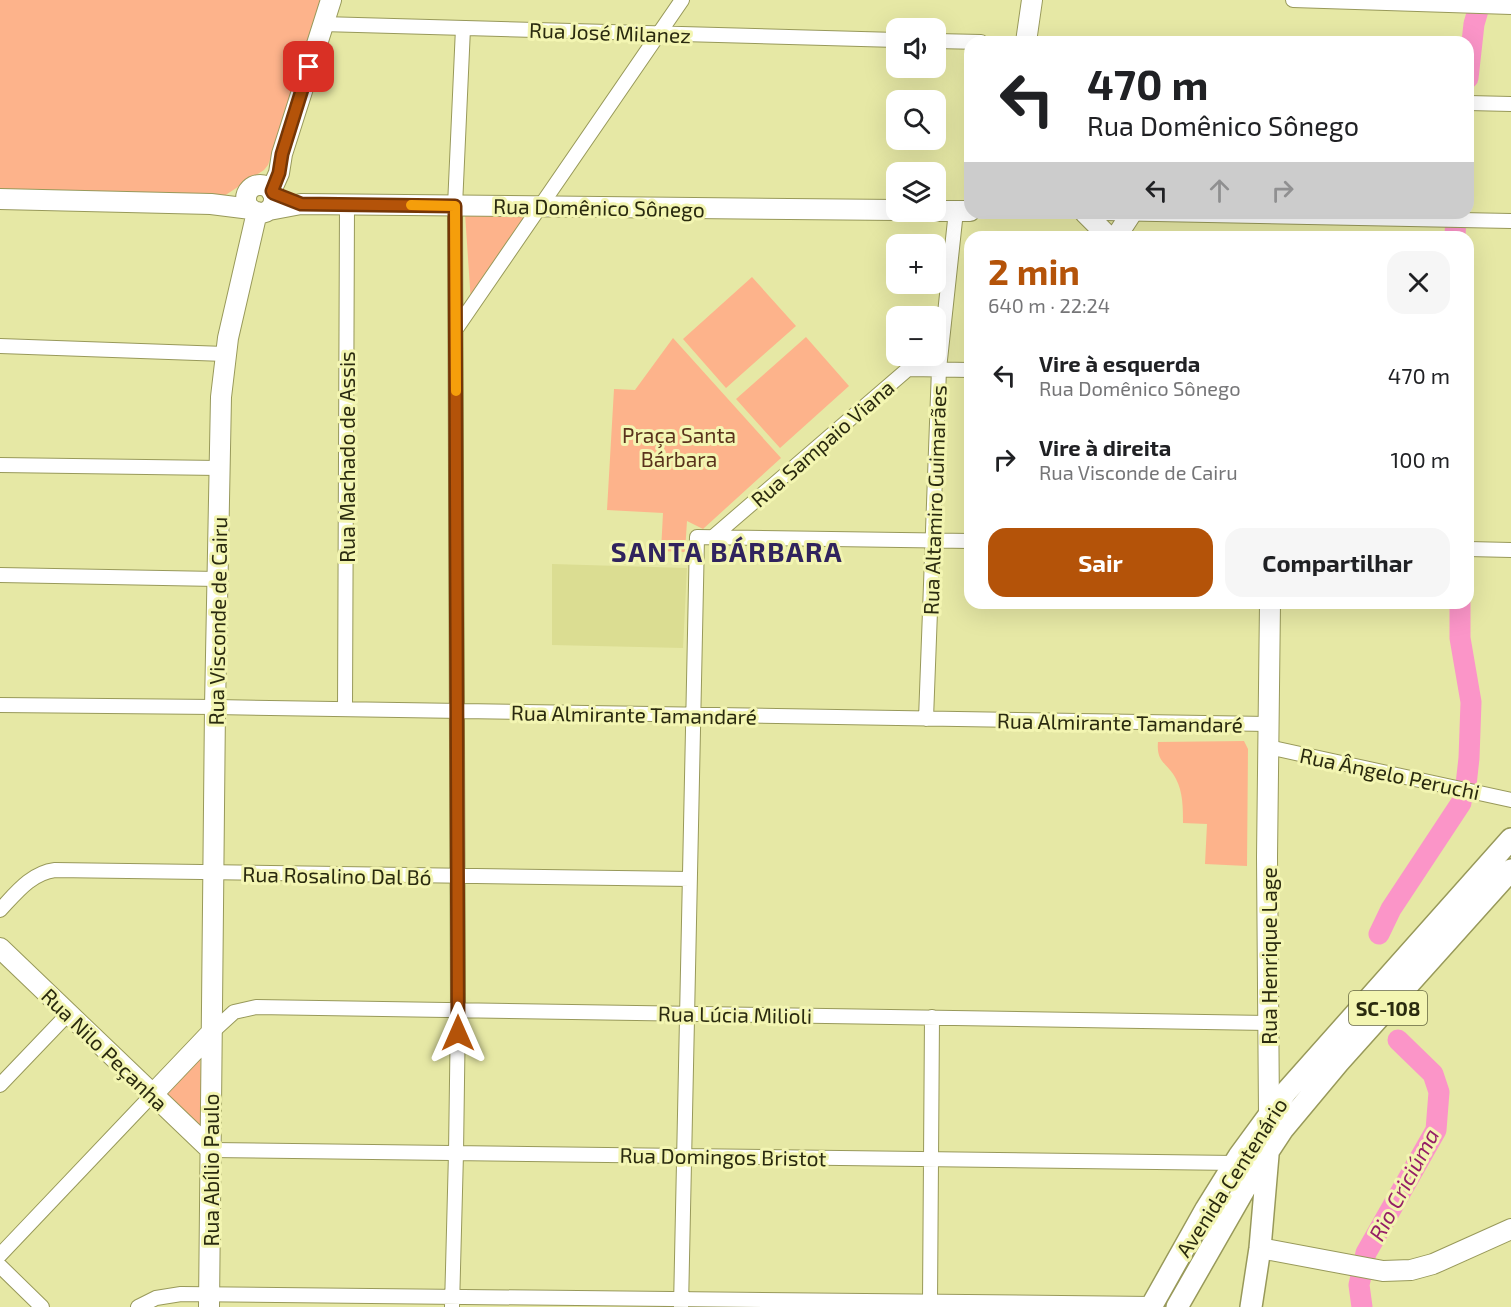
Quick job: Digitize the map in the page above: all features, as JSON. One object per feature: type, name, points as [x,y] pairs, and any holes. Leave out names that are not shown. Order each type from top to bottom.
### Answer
[{"type":"main road","name":"Avenida Centenário","points":[[1151,1306],[1206,1209],[1269,1115],[1340,1030],[1511,839]]},
{"type":"main road","name":"Avenida Centenário","points":[[1177,1307],[1269,1149],[1323,1080],[1511,870]]},
{"type":"main road","name":"Rua Henrique Lage","points":[[1251,1307],[1260,1248],[1269,1149],[1269,1115]]},
{"type":"main road","points":[[1206,1209],[1230,1214],[1248,1226],[1260,1248]]},
{"type":"street","name":"Rua Visconde de Cairu","points":[[211,1033],[219,468],[225,354],[261,199],[279,173],[282,154],[331,0]]},
{"type":"street","points":[[456,329],[682,0]]},
{"type":"street","points":[[1027,36],[1032,0]]},
{"type":"street","points":[[1293,0],[1511,7]]},
{"type":"street","name":"Rua José Milanez","points":[[322,24],[886,40]]},
{"type":"street","points":[[452,1302],[458,1010],[455,206],[463,28]]},
{"type":"street","points":[[946,41],[964,42]]},
{"type":"street","points":[[1474,103],[1511,104]]},
{"type":"street","name":"Rua Domênico Sônego","points":[[0,199],[211,204],[261,199],[301,204],[347,205],[886,210]]},
{"type":"street","name":"Rua Machado de Assis","points":[[345,709],[347,205]]},
{"type":"street","points":[[946,211],[963,211]]},
{"type":"street","name":"Rua Altamiro Guimarães","points":[[926,719],[939,369],[963,211]]},
{"type":"street","points":[[1091,219],[1103,231]]},
{"type":"street","points":[[1391,219],[1511,221]]},
{"type":"street","points":[[0,346],[225,354]]},
{"type":"street","name":"Rua Sampaio Viana","points":[[713,537],[908,369],[964,370]]},
{"type":"street","points":[[0,465],[219,468]]},
{"type":"street","points":[[681,1303],[697,537],[964,541]]},
{"type":"street","points":[[1474,549],[1511,550]]},
{"type":"street","points":[[0,574],[217,579]]},
{"type":"street","name":"Rua Henrique Lage","points":[[1269,1115],[1270,609]]},
{"type":"street","name":"Rua Almirante Tamandaré","points":[[0,705],[1268,724]]},
{"type":"street","name":"Rua Ângelo Peruchi","points":[[1269,747],[1511,800]]},
{"type":"street","name":"Rua Rosalino Dal Bó","points":[[0,910],[30,880],[47,871],[73,869],[690,879]]},
{"type":"street","name":"Rua Nilo Peçanha","points":[[0,948],[211,1150]]},
{"type":"street","name":"Rua Lúcia Milioli","points":[[211,1033],[234,1012],[256,1007],[1268,1023]]},
{"type":"street","points":[[0,1086],[68,1014]]},
{"type":"street","points":[[930,1302],[932,1017]]},
{"type":"street","points":[[0,1255],[211,1033]]},
{"type":"street","name":"Rua Abílio Paulo","points":[[210,1301],[211,1033]]},
{"type":"street","name":"Rua Domingos Bristot","points":[[211,1150],[1236,1163]]},
{"type":"street","points":[[1260,1248],[1374,1269],[1397,1271],[1420,1269],[1511,1228]]},
{"type":"street","points":[[0,1266],[42,1307]]},
{"type":"street","points":[[138,1307],[156,1298],[170,1295],[210,1301],[930,1302],[1151,1306]]},
{"type":"shaded area","points":[[552,564],[687,568],[683,648],[552,645]]},
{"type":"green space","points":[[0,0],[326,0],[268,165],[224,196],[0,191]]},
{"type":"green space","points":[[465,213],[530,215],[471,303]]},
{"type":"green space","points":[[752,277],[796,326],[726,388],[683,339]]},
{"type":"green space","points":[[806,337],[849,386],[780,448],[736,399]]},
{"type":"green space","name":"Praça Santa Bárbara","points":[[673,338],[781,458],[703,529],[687,521],[685,552],[661,551],[663,513],[607,510],[614,389],[635,390]]},
{"type":"green space","points":[[1244,741],[1248,749],[1247,866],[1205,864],[1207,824],[1183,823],[1180,789],[1173,774],[1161,759],[1158,742]]},
{"type":"green space","points":[[200,1050],[202,1131],[160,1091]]},
{"type":"waterway","name":"Rio Criciúma","points":[[1473,36],[1481,0]]},
{"type":"waterway","name":"Rio Criciúma","points":[[1455,231],[1456,219]]},
{"type":"waterway","name":"Rio Criciúma","points":[[1460,609],[1460,638],[1471,702],[1466,785]]},
{"type":"waterway","name":"Rio Criciúma","points":[[1379,934],[1391,909],[1461,803]]},
{"type":"waterway","name":"Rio Criciúma","points":[[1362,1307],[1359,1285],[1366,1253],[1436,1130],[1439,1092],[1433,1074],[1398,1040]]},
{"type":"slow traffic","points":[[411,205],[455,206],[456,391]]},
{"type":"district","name":"SANTA BÁRBARA","points":[[727,551]]},
{"type":"route","points":[[309,67],[282,154],[273,193],[301,204],[455,206],[458,1033]]}]
